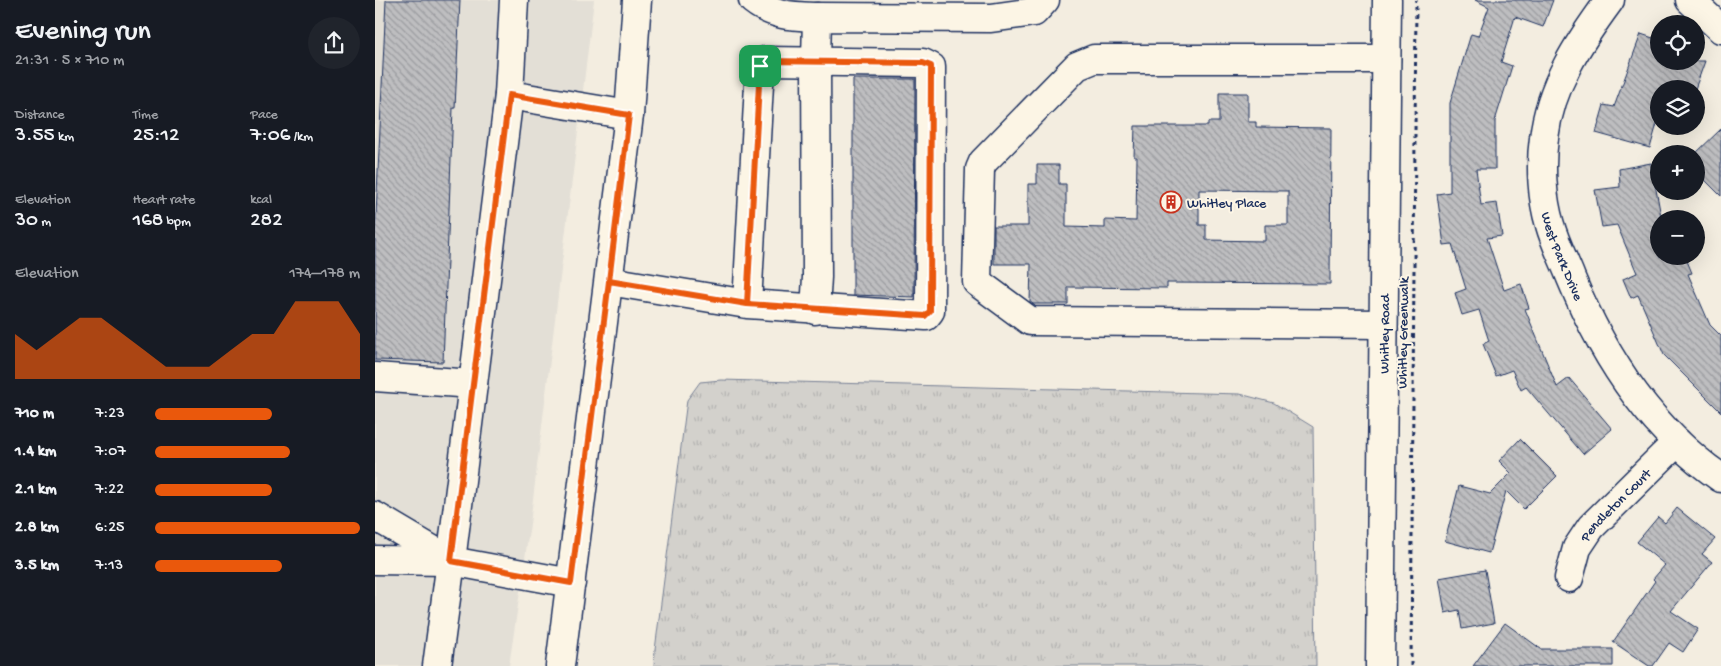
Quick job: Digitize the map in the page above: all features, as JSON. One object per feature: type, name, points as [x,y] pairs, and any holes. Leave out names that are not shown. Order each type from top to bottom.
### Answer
[{"type":"street","points":[[437,666],[509,95],[514,0]]},
{"type":"street","points":[[560,666],[629,115],[637,0]]},
{"type":"street","points":[[753,0],[763,8],[782,16],[817,18],[991,18],[1034,12],[1045,0]]},
{"type":"street","name":"Whitley Road","points":[[1380,666],[1387,0]]},
{"type":"street","name":"West Park Drive","points":[[1609,0],[1583,36],[1560,78],[1548,115],[1543,147],[1545,203],[1550,225],[1584,309],[1605,350],[1632,390],[1677,442],[1721,478]]},
{"type":"street","points":[[1690,0],[1721,29]]},
{"type":"street","points":[[815,310],[817,277],[817,18]]},
{"type":"street","points":[[1383,324],[1030,321],[977,282],[980,169],[983,162],[1077,66],[1094,59],[1386,59]]},
{"type":"street","points":[[609,281],[747,304],[925,316],[930,311],[931,66],[923,63],[816,61],[765,61],[760,66],[747,304]]},
{"type":"street","points":[[509,95],[629,115]]},
{"type":"street","points":[[375,377],[473,384]]},
{"type":"street","name":"Pendleton Court","points":[[1569,578],[1577,548],[1591,527],[1677,442]]},
{"type":"street","points":[[375,516],[451,561]]},
{"type":"street","points":[[375,560],[451,561],[571,583]]},
{"type":"path","name":"Whitley Greenwalk","points":[[1411,666],[1416,0]]},
{"type":"shaded area","points":[[375,0],[594,0],[530,524],[509,666],[375,666]]},
{"type":"green space","points":[[721,380],[1240,394],[1274,403],[1313,427],[1316,666],[654,666],[687,400],[700,382]]},
{"type":"building","points":[[386,0],[460,0],[455,108],[453,108],[443,362],[375,360],[375,236]]},
{"type":"building","points":[[1475,0],[1553,0],[1543,27],[1515,17],[1501,62],[1512,66],[1495,121],[1495,169],[1476,169],[1481,205],[1497,203],[1502,236],[1487,238],[1504,290],[1521,284],[1529,308],[1525,309],[1557,387],[1569,378],[1612,429],[1583,454],[1526,387],[1521,390],[1512,370],[1496,376],[1483,344],[1489,341],[1479,310],[1462,315],[1455,293],[1466,289],[1452,244],[1444,245],[1437,194],[1450,192],[1450,103],[1471,34],[1478,36],[1489,7]]},
{"type":"building","points":[[1641,34],[1650,37],[1650,70],[1702,70],[1698,80],[1650,80],[1650,135],[1654,135],[1650,148],[1596,133],[1604,105],[1614,107]]},
{"type":"building","points":[[853,79],[915,79],[914,297],[853,295]]},
{"type":"building","name":"Whitley Place","points":[[1219,93],[1248,93],[1248,122],[1256,122],[1256,127],[1331,128],[1330,284],[1167,283],[1167,288],[1068,287],[1068,304],[1033,304],[1030,302],[1031,264],[994,264],[994,226],[1028,226],[1028,184],[1037,184],[1037,165],[1059,165],[1059,184],[1066,184],[1066,227],[1105,228],[1105,220],[1136,221],[1137,157],[1134,157],[1135,126],[1208,126],[1208,122],[1219,122]],"holes":[[[1199,190],[1288,191],[1288,225],[1265,225],[1265,241],[1206,240],[1206,225],[1199,225]]]},
{"type":"building","points":[[1721,129],[1721,196],[1705,180],[1704,145]]},
{"type":"building","points":[[1650,163],[1650,200],[1658,200],[1660,210],[1650,210],[1650,265],[1689,265],[1692,273],[1688,274],[1710,325],[1721,336],[1721,412],[1664,355],[1638,295],[1631,298],[1623,279],[1637,273],[1617,225],[1602,227],[1595,190],[1620,187],[1619,169]]},
{"type":"building","points":[[1520,439],[1557,476],[1524,509],[1506,491],[1489,553],[1445,541],[1459,486],[1490,494],[1511,473],[1499,461]]},
{"type":"building","points":[[1677,508],[1715,539],[1702,554],[1712,562],[1671,611],[1698,629],[1683,652],[1669,643],[1653,666],[1649,666],[1613,642],[1655,581],[1653,579],[1665,565],[1637,542],[1658,517],[1665,523]]},
{"type":"building","points":[[1485,570],[1494,623],[1462,629],[1459,610],[1445,613],[1439,578]]},
{"type":"building","points":[[1505,623],[1541,649],[1613,649],[1613,666],[1473,666]]},
{"type":"place","name":"Whitley Place","points":[[1171,202]]},
{"type":"route","points":[[760,66],[747,304],[609,281],[571,583],[451,561],[509,95],[629,115],[609,281],[678,292],[747,304],[925,316],[930,311],[931,66],[923,63],[816,61],[765,61],[760,66]]}]
